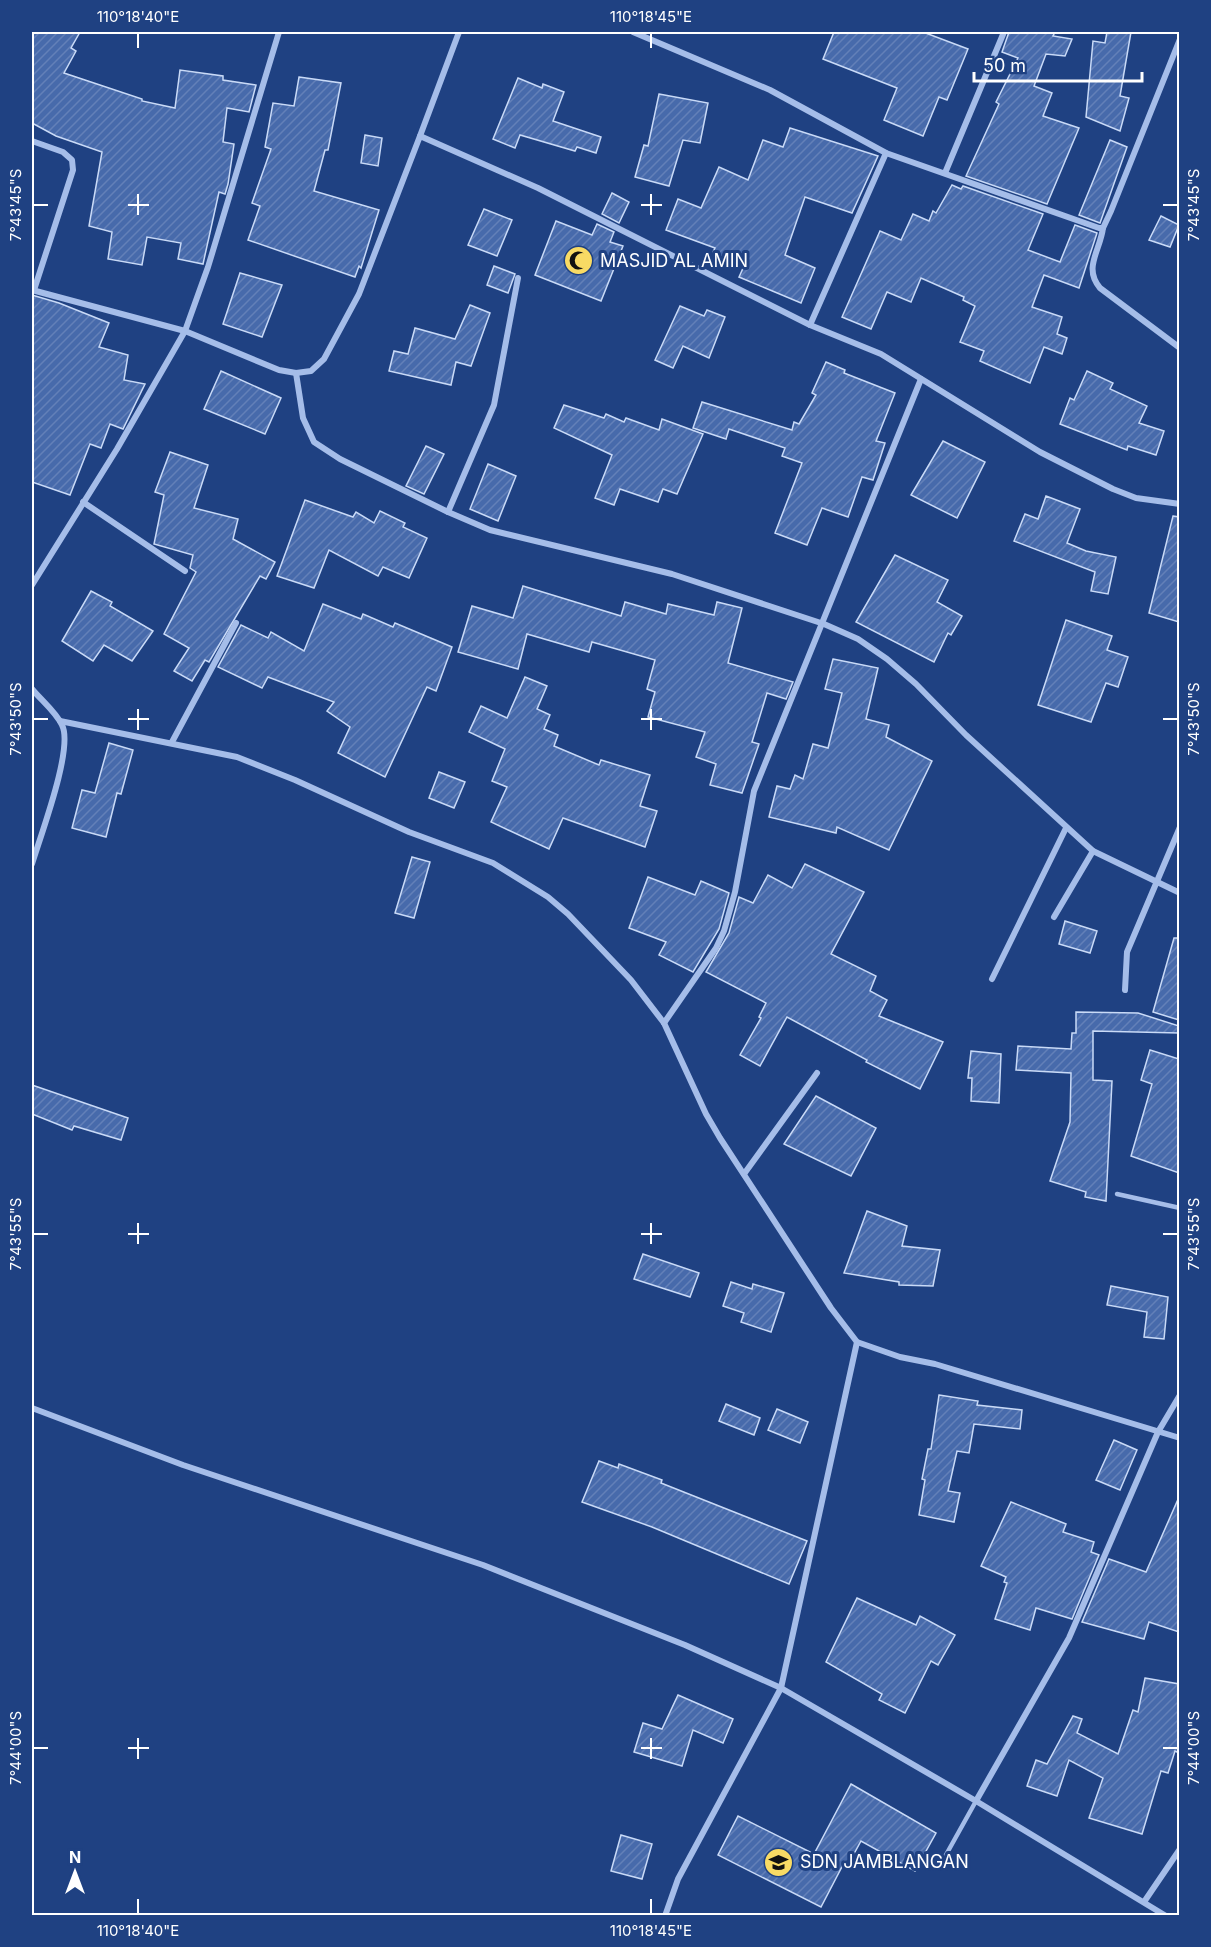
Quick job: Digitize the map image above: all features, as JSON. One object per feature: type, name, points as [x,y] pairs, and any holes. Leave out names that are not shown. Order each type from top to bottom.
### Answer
[{"type":"street","points":[[32,585],[185,331],[208,267],[279,32]]},
{"type":"street","points":[[32,141],[63,152],[72,160],[73,170],[33,290],[185,331],[279,370],[296,374],[311,371],[324,359],[359,294],[459,32]]},
{"type":"street","points":[[633,32],[770,90],[886,153],[1102,228]]},
{"type":"street","points":[[945,173],[1004,32]]},
{"type":"street","points":[[1179,39],[1102,228],[1090,270],[1093,280],[1100,288],[1179,348]]},
{"type":"street","points":[[420,136],[538,188],[810,325],[881,354],[1040,452],[1113,489],[1136,498],[1179,504]]},
{"type":"street","points":[[810,325],[886,153]]},
{"type":"street","points":[[448,512],[494,405],[518,278]]},
{"type":"street","points":[[296,374],[298,399],[307,430],[314,442],[340,459],[448,512],[489,530],[642,565],[824,624],[858,639],[888,659],[1093,851],[1179,893]]},
{"type":"street","points":[[664,1023],[716,948],[724,931],[735,892],[754,791],[824,624],[921,379]]},
{"type":"street","points":[[83,502],[185,571]]},
{"type":"street","points":[[172,742],[236,623]]},
{"type":"street","points":[[32,689],[60,721],[65,734],[63,762],[32,864]]},
{"type":"street","points":[[60,721],[237,757],[295,780],[409,832],[493,863],[548,897],[568,914],[631,980],[664,1023],[706,1114],[831,1308],[857,1341],[900,1358],[935,1364],[1179,1438]]},
{"type":"street","points":[[1125,990],[1127,952],[1179,827]]},
{"type":"street","points":[[992,979],[1066,828]]},
{"type":"street","points":[[1054,917],[1093,851]]},
{"type":"street","points":[[744,1174],[817,1072]]},
{"type":"street","points":[[665,1916],[678,1879],[781,1688],[857,1341]]},
{"type":"street","points":[[976,1800],[1069,1638],[1158,1432],[1179,1395]]},
{"type":"street","points":[[32,1408],[183,1465],[483,1565],[685,1645],[781,1688],[976,1800],[1166,1916]]},
{"type":"street","points":[[1144,1902],[1179,1849]]},
{"type":"lane","points":[[1117,1194],[1179,1208]]},
{"type":"lane","points":[[942,1862],[976,1800]]},
{"type":"building","points":[[32,32],[80,32],[71,48],[76,51],[64,73],[142,99],[142,101],[175,108],[180,70],[223,76],[223,80],[256,85],[249,112],[227,108],[223,142],[234,144],[228,184],[225,194],[219,192],[203,264],[178,259],[181,243],[147,237],[142,265],[108,259],[112,232],[89,226],[102,152],[56,136],[32,123]]},
{"type":"building","points":[[834,32],[923,32],[968,49],[947,100],[939,97],[923,136],[884,120],[897,88],[823,59]]},
{"type":"building","points":[[1009,32],[1055,32],[1053,36],[1072,39],[1065,56],[1046,54],[1034,86],[1052,93],[1043,116],[1079,128],[1047,204],[966,176],[999,104],[996,102],[1018,58],[1002,52]]},
{"type":"building","points":[[1107,32],[1131,32],[1120,96],[1129,98],[1120,131],[1086,117],[1093,41],[1105,43]]},
{"type":"building","points":[[299,77],[341,83],[328,150],[325,150],[314,191],[379,210],[361,268],[359,266],[355,277],[248,240],[260,206],[252,203],[271,149],[265,147],[273,103],[294,106]]},
{"type":"building","points":[[518,78],[542,88],[543,84],[564,92],[553,121],[601,137],[596,153],[577,147],[575,151],[520,135],[515,148],[493,139]]},
{"type":"building","points":[[659,94],[708,103],[700,143],[683,140],[669,186],[635,177],[644,145],[648,146]]},
{"type":"building","points":[[790,128],[878,156],[852,213],[805,197],[785,255],[815,268],[801,303],[739,277],[744,266],[713,252],[715,248],[666,230],[678,199],[701,208],[719,167],[748,180],[763,140],[783,147]]},
{"type":"building","points":[[365,135],[382,138],[378,166],[361,163]]},
{"type":"building","points":[[1110,140],[1127,147],[1100,223],[1079,215]]},
{"type":"building","points":[[952,185],[961,189],[963,186],[1043,214],[1028,250],[1060,262],[1075,225],[1097,233],[1079,288],[1044,275],[1032,307],[1062,317],[1057,334],[1067,338],[1062,354],[1044,347],[1030,383],[980,361],[984,351],[960,342],[975,306],[963,300],[964,297],[921,278],[911,302],[887,292],[871,329],[842,317],[880,231],[901,240],[913,214],[929,221],[933,211],[936,213]]},
{"type":"building","points":[[612,193],[629,202],[619,223],[602,214]]},
{"type":"building","points":[[484,209],[512,220],[497,256],[468,245]]},
{"type":"building","points":[[1161,216],[1179,225],[1170,247],[1149,240]]},
{"type":"building","name":"MASJID AL AMIN","points":[[556,221],[592,235],[597,224],[614,232],[610,242],[623,246],[601,301],[535,275]]},
{"type":"building","points":[[494,266],[515,274],[508,293],[487,285]]},
{"type":"building","points":[[240,273],[282,285],[262,337],[223,324]]},
{"type":"building","points":[[32,295],[109,323],[99,347],[128,355],[124,380],[145,384],[123,429],[110,424],[101,448],[90,444],[70,495],[32,482]]},
{"type":"building","points":[[470,305],[490,313],[471,366],[456,362],[451,385],[389,371],[394,351],[408,354],[415,328],[455,339]]},
{"type":"building","points":[[680,306],[704,316],[707,310],[725,317],[709,358],[683,346],[673,368],[655,360]]},
{"type":"building","points":[[826,362],[845,370],[844,373],[895,393],[876,441],[885,443],[873,480],[862,477],[848,517],[822,508],[807,545],[775,533],[802,463],[782,456],[785,448],[729,429],[726,439],[693,428],[702,402],[792,430],[794,422],[799,424],[816,395],[812,393]]},
{"type":"building","points":[[221,371],[281,398],[265,434],[204,409]]},
{"type":"building","points":[[1087,371],[1113,383],[1110,389],[1147,406],[1139,423],[1164,431],[1156,455],[1128,446],[1127,450],[1060,424],[1070,398],[1074,400]]},
{"type":"building","points":[[564,405],[604,418],[606,414],[624,422],[626,418],[659,430],[662,419],[703,434],[677,494],[663,489],[658,502],[620,489],[614,505],[595,498],[612,455],[554,428]]},
{"type":"building","points":[[943,441],[985,462],[957,518],[911,495]]},
{"type":"building","points":[[426,446],[444,454],[424,494],[406,486]]},
{"type":"building","points":[[170,452],[208,465],[194,508],[238,519],[233,539],[275,562],[266,579],[260,576],[209,662],[205,660],[192,681],[174,671],[189,648],[164,634],[196,572],[190,568],[193,555],[154,544],[164,495],[155,492]]},
{"type":"building","points":[[488,464],[516,476],[498,521],[470,509]]},
{"type":"building","points":[[1046,496],[1080,509],[1067,543],[1086,551],[1116,557],[1108,594],[1091,591],[1095,572],[1014,541],[1025,514],[1038,519]]},
{"type":"building","points":[[305,500],[353,517],[356,512],[374,523],[380,511],[405,523],[403,527],[427,538],[409,578],[383,567],[378,576],[329,550],[314,588],[277,576]]},
{"type":"building","points":[[1173,516],[1179,517],[1179,622],[1149,613]]},
{"type":"building","points":[[895,555],[948,580],[937,602],[962,616],[951,635],[948,633],[934,662],[856,622]]},
{"type":"building","points":[[523,586],[621,616],[625,602],[666,614],[668,604],[714,615],[717,602],[742,608],[728,663],[793,682],[786,699],[767,693],[752,742],[759,744],[742,793],[710,785],[716,764],[696,757],[705,732],[648,717],[655,692],[647,689],[655,660],[592,642],[589,652],[527,634],[518,669],[458,652],[472,606],[513,618]]},
{"type":"building","points":[[91,591],[112,602],[110,606],[153,631],[132,661],[104,645],[93,661],[62,641]]},
{"type":"building","points":[[323,604],[361,619],[363,614],[393,627],[395,623],[452,647],[436,691],[427,687],[385,777],[338,753],[350,727],[327,711],[334,702],[268,677],[262,688],[218,667],[241,625],[268,638],[271,632],[304,651]]},
{"type":"building","points":[[1066,620],[1112,636],[1107,650],[1128,657],[1118,687],[1106,683],[1091,722],[1038,705]]},
{"type":"building","points":[[833,659],[878,668],[866,719],[889,725],[886,737],[932,761],[889,850],[837,827],[836,833],[769,817],[777,786],[790,789],[795,775],[803,779],[813,744],[828,748],[842,693],[825,689]]},
{"type":"building","points":[[525,677],[547,686],[537,709],[550,715],[544,729],[558,735],[554,746],[599,765],[601,760],[650,775],[640,806],[657,811],[645,847],[563,818],[549,849],[491,822],[507,787],[492,781],[505,749],[469,732],[481,706],[507,718]]},
{"type":"building","points":[[109,743],[133,750],[121,794],[117,793],[106,837],[72,828],[82,790],[95,793]]},
{"type":"building","points":[[439,772],[465,782],[454,808],[429,798]]},
{"type":"building","points":[[412,857],[430,862],[414,918],[395,913]]},
{"type":"building","points":[[805,864],[864,892],[831,954],[876,976],[870,991],[887,1000],[879,1016],[943,1042],[920,1089],[866,1062],[867,1060],[787,1017],[760,1066],[740,1055],[761,1018],[759,1017],[766,1003],[706,972],[729,933],[739,897],[753,903],[768,875],[792,888]]},
{"type":"building","points":[[648,877],[695,895],[701,881],[729,893],[719,929],[693,972],[659,955],[666,942],[629,928]]},
{"type":"building","points":[[1065,921],[1097,931],[1090,953],[1059,944]]},
{"type":"building","points":[[1174,938],[1179,938],[1179,1020],[1153,1012]]},
{"type":"building","points":[[1076,1012],[1138,1013],[1179,1026],[1179,1033],[1093,1031],[1093,1080],[1112,1081],[1106,1201],[1085,1197],[1086,1192],[1050,1181],[1070,1122],[1071,1073],[1016,1070],[1018,1046],[1071,1049],[1072,1033],[1076,1033]]},
{"type":"building","points":[[1150,1050],[1179,1059],[1179,1173],[1131,1156],[1152,1084],[1141,1080]]},
{"type":"building","points":[[971,1051],[1001,1054],[999,1103],[971,1101],[972,1078],[968,1078]]},
{"type":"building","points":[[32,1085],[128,1118],[121,1140],[74,1126],[72,1130],[32,1114]]},
{"type":"building","points":[[816,1096],[876,1128],[851,1176],[784,1144]]},
{"type":"building","points":[[867,1211],[907,1226],[902,1246],[940,1250],[933,1286],[899,1285],[899,1282],[844,1273]]},
{"type":"building","points":[[643,1254],[699,1273],[690,1297],[634,1279]]},
{"type":"building","points":[[731,1282],[752,1289],[753,1284],[784,1293],[771,1332],[741,1322],[744,1313],[723,1306]]},
{"type":"building","points":[[1111,1286],[1168,1297],[1164,1339],[1144,1337],[1147,1312],[1107,1305]]},
{"type":"building","points":[[939,1395],[978,1401],[977,1405],[1022,1410],[1020,1429],[974,1424],[969,1453],[957,1451],[948,1491],[960,1493],[954,1522],[919,1515],[925,1480],[922,1479],[928,1449],[931,1449]]},
{"type":"building","points":[[726,1404],[760,1418],[754,1435],[719,1421]]},
{"type":"building","points":[[777,1409],[808,1422],[800,1443],[768,1430]]},
{"type":"building","points":[[1114,1440],[1137,1450],[1120,1490],[1096,1480]]},
{"type":"building","points":[[599,1461],[618,1468],[619,1464],[662,1480],[661,1483],[807,1541],[789,1584],[652,1527],[582,1502]]},
{"type":"building","points":[[1179,1497],[1179,1632],[1149,1622],[1144,1639],[1082,1622],[1109,1559],[1146,1572]]},
{"type":"building","points":[[1011,1502],[1066,1524],[1063,1532],[1094,1542],[1091,1552],[1099,1555],[1072,1619],[1036,1608],[1030,1630],[995,1619],[1007,1583],[1004,1582],[1006,1577],[981,1566]]},
{"type":"building","points":[[857,1598],[916,1625],[920,1616],[955,1635],[938,1665],[931,1661],[905,1713],[879,1700],[882,1694],[826,1662]]},
{"type":"building","points":[[1145,1678],[1179,1684],[1179,1753],[1175,1751],[1168,1773],[1161,1771],[1142,1834],[1089,1818],[1103,1778],[1069,1760],[1057,1796],[1027,1786],[1036,1760],[1047,1764],[1073,1716],[1082,1719],[1077,1733],[1118,1754],[1133,1710],[1138,1712]]},
{"type":"building","points":[[678,1695],[733,1719],[723,1743],[693,1730],[682,1766],[634,1752],[643,1723],[662,1729]]},
{"type":"building","points":[[851,1784],[936,1833],[915,1871],[861,1841],[849,1863],[845,1861],[821,1907],[718,1855],[738,1816],[814,1854]]},
{"type":"building","points":[[621,1835],[652,1844],[642,1879],[611,1871]]},
{"type":"place","name":"MASJID AL AMIN","points":[[579,261]]},
{"type":"place","name":"SDN JAMBLANGAN","points":[[779,1862]]}]
